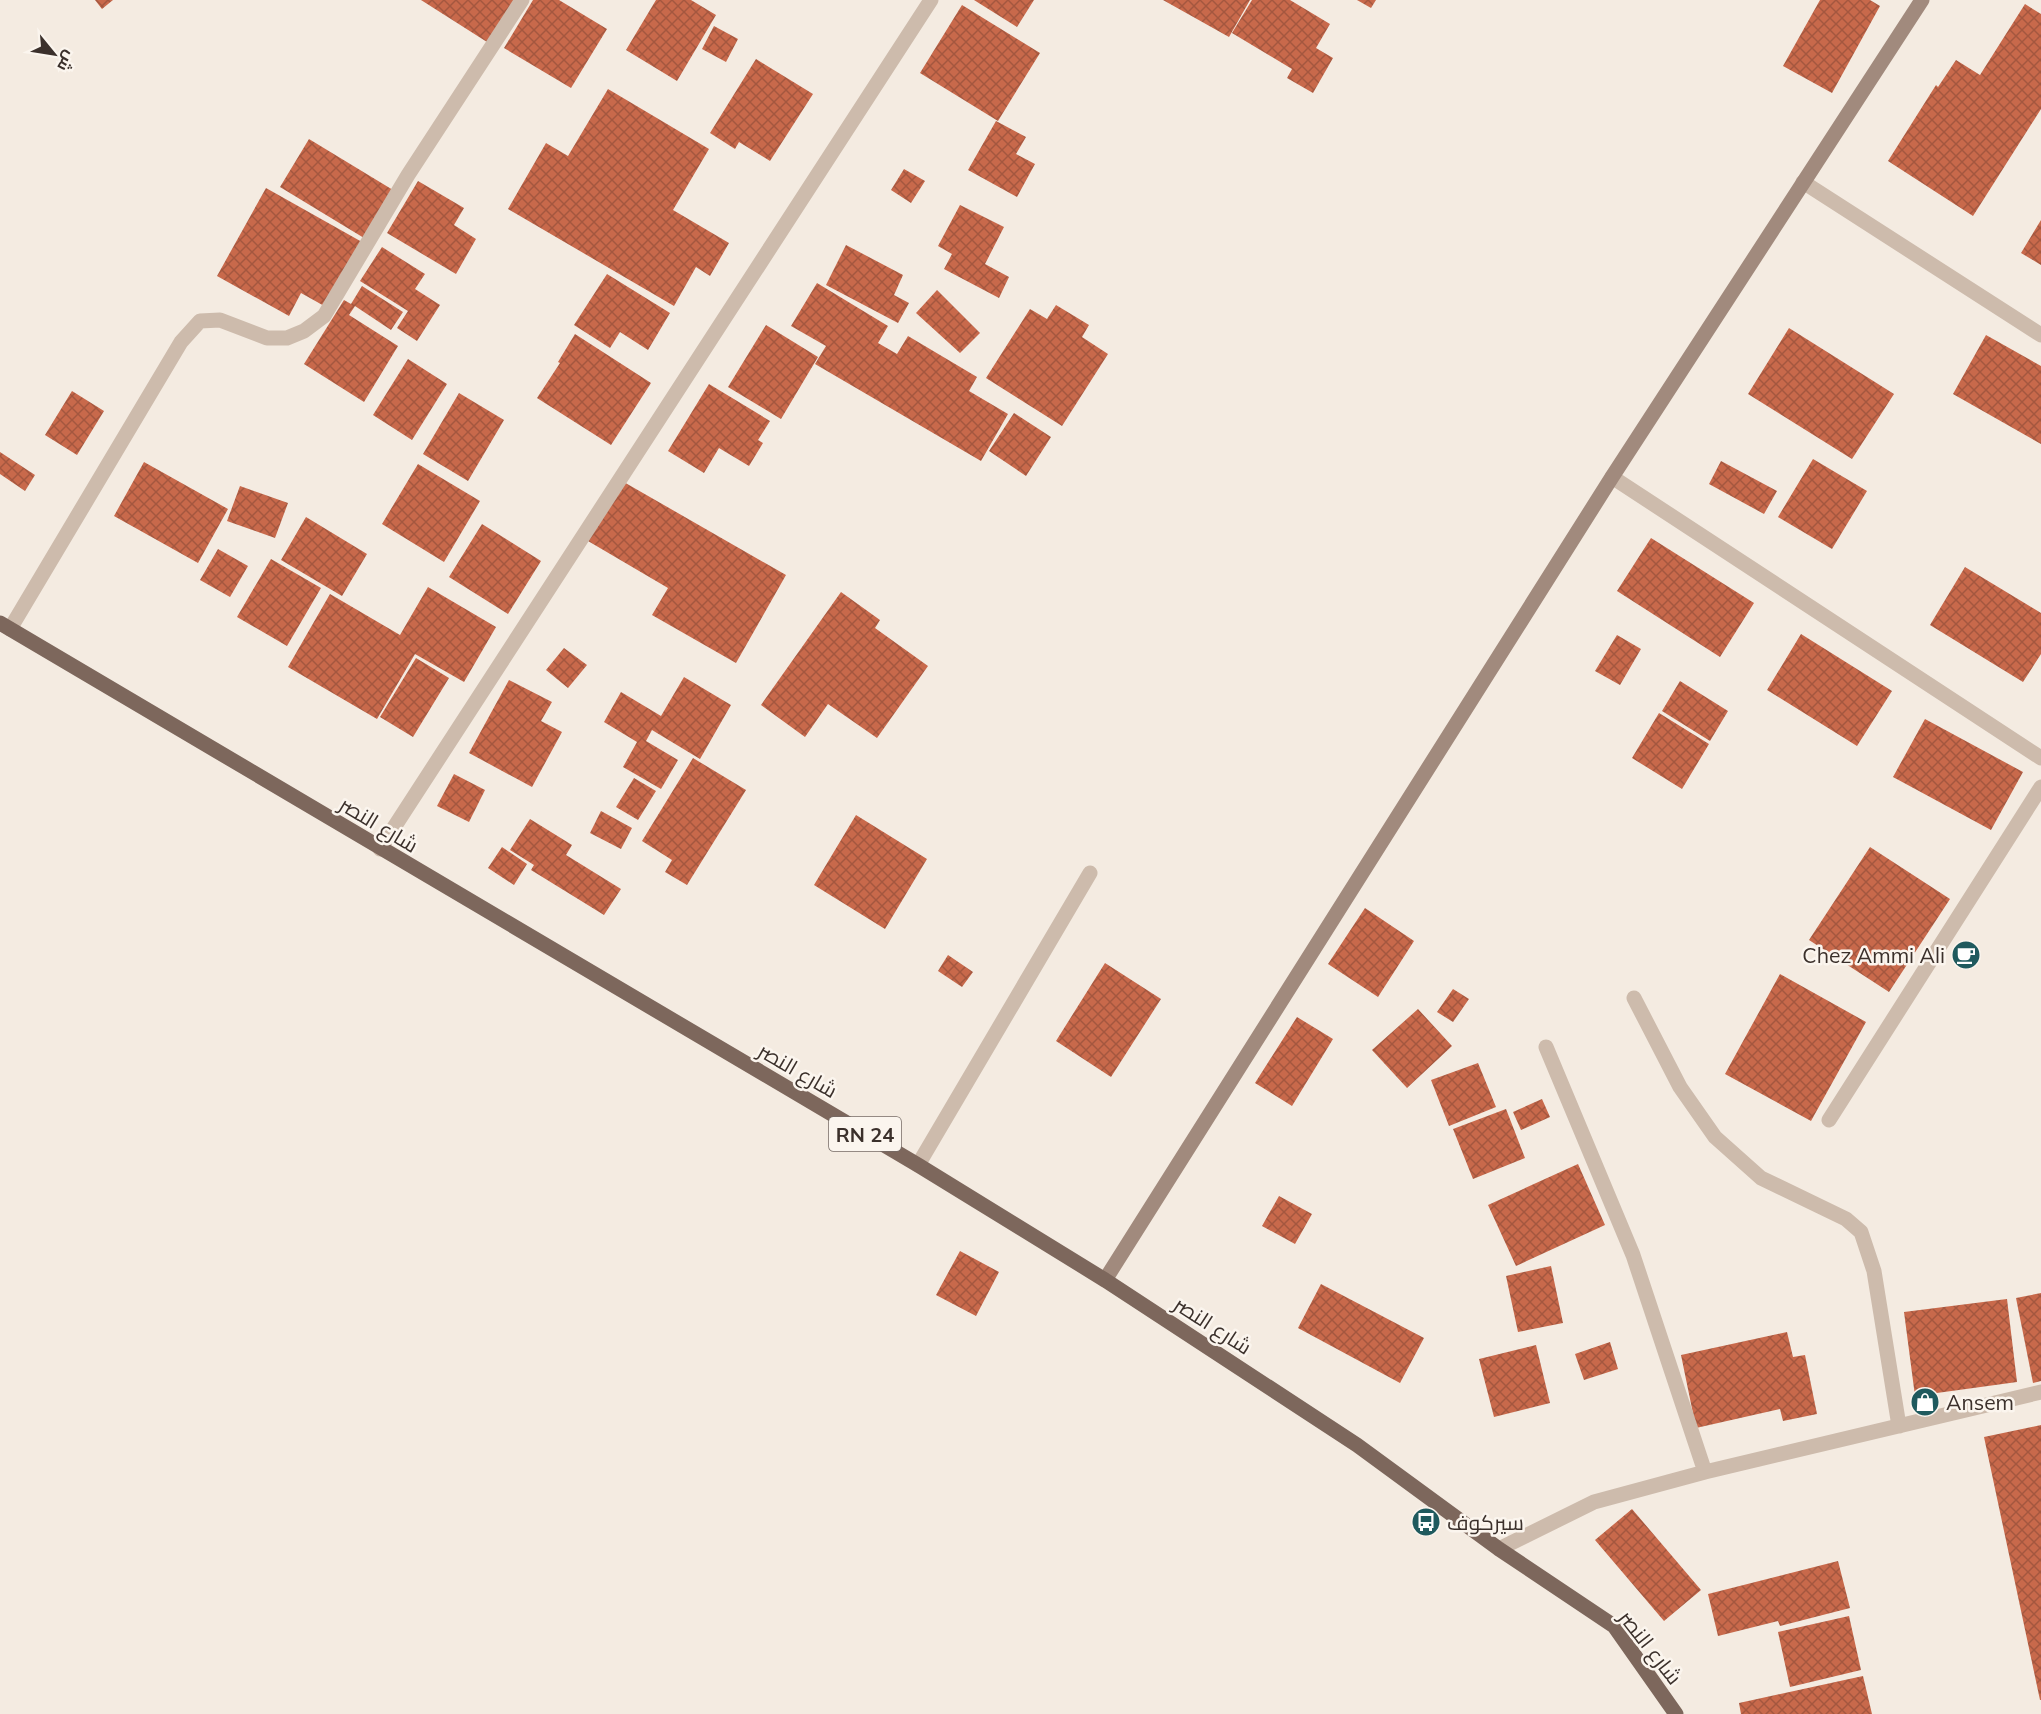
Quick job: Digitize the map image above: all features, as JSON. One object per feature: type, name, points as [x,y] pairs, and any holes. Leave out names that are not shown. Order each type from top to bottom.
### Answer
[{"type":"main road","points":[[1105,1280],[1612,477],[1922,0]]},
{"type":"main road","name":"شارع النصر","points":[[5,626],[918,1165],[1105,1280],[1357,1445],[1499,1549],[1614,1626],[1677,1714]]},
{"type":"street","points":[[5,626],[181,342],[200,321],[220,320],[267,338],[287,338],[304,331],[324,316],[408,175],[522,0]]},
{"type":"street","points":[[380,849],[931,0]]},
{"type":"street","points":[[1803,182],[2041,335]]},
{"type":"street","points":[[1612,477],[2041,758]]},
{"type":"street","points":[[1829,1120],[2041,787]]},
{"type":"street","points":[[918,1165],[1090,873]]},
{"type":"street","points":[[1634,998],[1680,1087],[1715,1137],[1761,1178],[1846,1219],[1862,1232],[1874,1271],[1899,1426]]},
{"type":"street","points":[[1545,1047],[1633,1255],[1705,1472]]},
{"type":"street","points":[[1499,1549],[1594,1502],[1705,1472],[2041,1392]]},
{"type":"building","points":[[95,0],[113,0],[102,9]]},
{"type":"building","points":[[421,0],[514,0],[487,42]]},
{"type":"building","points":[[533,0],[559,0],[607,29],[571,88],[504,48]]},
{"type":"building","points":[[656,0],[691,0],[716,15],[677,81],[626,50]]},
{"type":"building","points":[[974,0],[1034,0],[1017,27]]},
{"type":"building","points":[[1163,0],[1250,0],[1229,37]]},
{"type":"building","points":[[1252,0],[1290,0],[1330,24],[1316,48],[1333,58],[1313,93],[1287,78],[1292,69],[1232,33]]},
{"type":"building","points":[[1357,0],[1376,0],[1371,8]]},
{"type":"building","points":[[1820,0],[1870,0],[1880,6],[1832,93],[1783,66]]},
{"type":"building","points":[[2025,4],[2041,14],[2041,109],[1973,216],[1888,161],[1936,85],[1938,87],[1956,60],[1980,75]]},
{"type":"building","points":[[962,5],[1040,53],[998,121],[920,73]]},
{"type":"building","points":[[714,26],[738,39],[726,62],[702,49]]},
{"type":"building","points":[[756,59],[813,94],[770,161],[739,142],[735,149],[710,133]]},
{"type":"building","points":[[608,89],[709,149],[673,210],[729,243],[710,276],[696,267],[674,306],[508,209],[546,143],[568,156]]},
{"type":"building","points":[[996,121],[1026,137],[1016,154],[1035,164],[1017,197],[968,170]]},
{"type":"building","points":[[309,139],[393,190],[364,238],[280,187]]},
{"type":"building","points":[[904,169],[925,181],[911,203],[891,190]]},
{"type":"building","points":[[418,181],[464,208],[454,225],[476,239],[456,274],[387,233]]},
{"type":"building","points":[[266,188],[362,242],[326,307],[301,293],[289,316],[217,276]]},
{"type":"building","points":[[960,205],[1004,227],[985,264],[1009,277],[999,298],[944,269],[952,254],[938,246]]},
{"type":"building","points":[[2041,220],[2041,265],[2021,253]]},
{"type":"building","points":[[846,245],[903,275],[894,295],[909,303],[898,323],[826,285]]},
{"type":"building","points":[[382,247],[425,274],[415,289],[440,305],[417,341],[397,328],[408,311],[360,281]]},
{"type":"building","points":[[607,274],[670,313],[648,350],[620,332],[610,348],[574,325]]},
{"type":"building","points":[[817,283],[888,326],[878,343],[897,354],[908,336],[977,377],[969,391],[1008,414],[981,461],[815,364],[826,346],[791,326]]},
{"type":"building","points":[[362,286],[403,312],[391,330],[355,306],[349,315],[398,346],[364,402],[304,364],[344,300],[351,304]]},
{"type":"building","points":[[937,290],[980,333],[960,353],[916,313]]},
{"type":"building","points":[[1056,305],[1089,325],[1082,337],[1108,354],[1062,426],[986,378],[1030,309],[1047,319]]},
{"type":"building","points":[[766,325],[818,357],[781,419],[728,387]]},
{"type":"building","points":[[1789,328],[1894,394],[1852,459],[1748,394]]},
{"type":"building","points":[[575,334],[651,383],[611,445],[537,398],[560,363],[558,362]]},
{"type":"building","points":[[1986,335],[2041,366],[2041,444],[1953,394]]},
{"type":"building","points":[[408,359],[447,384],[412,440],[373,415]]},
{"type":"building","points":[[709,384],[770,421],[758,440],[763,443],[749,466],[719,448],[704,473],[668,451]]},
{"type":"building","points":[[72,391],[104,411],[77,455],[45,435]]},
{"type":"building","points":[[459,393],[504,420],[468,481],[423,454]]},
{"type":"building","points":[[1014,413],[1051,437],[1026,476],[989,451]]},
{"type":"building","points":[[0,452],[35,475],[25,491],[0,474]]},
{"type":"building","points":[[1813,459],[1867,491],[1832,549],[1778,517]]},
{"type":"building","points":[[1721,461],[1777,491],[1764,514],[1709,484]]},
{"type":"building","points":[[144,462],[228,509],[198,563],[114,516]]},
{"type":"building","points":[[418,464],[480,501],[444,562],[382,524]]},
{"type":"building","points":[[622,481],[786,575],[736,663],[652,615],[668,588],[588,541]]},
{"type":"building","points":[[240,486],[288,503],[275,538],[227,521]]},
{"type":"building","points":[[306,517],[367,554],[342,596],[281,560]]},
{"type":"building","points":[[482,524],[541,561],[508,614],[449,577]]},
{"type":"building","points":[[1651,538],[1754,603],[1720,657],[1617,591]]},
{"type":"building","points":[[218,549],[248,566],[230,597],[200,580]]},
{"type":"building","points":[[271,559],[321,588],[287,646],[237,617]]},
{"type":"building","points":[[1965,567],[2041,613],[2041,654],[2023,682],[1930,625]]},
{"type":"building","points":[[428,587],[496,627],[464,682],[415,654],[377,719],[288,667],[330,594],[400,635]]},
{"type":"building","points":[[841,592],[880,620],[875,628],[928,666],[877,738],[828,704],[805,737],[761,705]]},
{"type":"building","points":[[1801,634],[1892,691],[1857,746],[1767,690]]},
{"type":"building","points":[[1617,635],[1641,649],[1620,685],[1595,671]]},
{"type":"building","points":[[564,648],[587,665],[568,688],[546,670]]},
{"type":"building","points":[[416,658],[449,678],[413,737],[380,717]]},
{"type":"building","points":[[684,677],[731,705],[700,759],[652,730],[646,741],[678,760],[661,789],[623,767],[637,742],[604,722],[621,692],[661,716]]},
{"type":"building","points":[[509,680],[552,702],[541,721],[562,732],[532,787],[469,753]]},
{"type":"building","points":[[1680,681],[1728,711],[1710,741],[1662,711]]},
{"type":"building","points":[[1659,713],[1709,744],[1682,789],[1632,758]]},
{"type":"building","points":[[1925,719],[2023,772],[1991,830],[1893,777]]},
{"type":"building","points":[[693,758],[746,790],[687,885],[665,872],[672,860],[642,841]]},
{"type":"building","points":[[454,774],[485,790],[469,822],[437,806]]},
{"type":"building","points":[[634,778],[656,791],[638,820],[616,807]]},
{"type":"building","points":[[601,811],[632,828],[621,849],[590,833]]},
{"type":"building","points":[[856,815],[927,859],[885,929],[814,885]]},
{"type":"building","points":[[530,819],[572,845],[566,855],[621,889],[604,915],[531,870],[534,865],[510,850]]},
{"type":"building","points":[[502,847],[527,864],[514,885],[488,868]]},
{"type":"building","points":[[1870,847],[1950,899],[1889,992],[1809,940]]},
{"type":"building","points":[[1365,908],[1414,941],[1378,997],[1328,964]]},
{"type":"building","points":[[948,955],[973,972],[962,987],[938,971]]},
{"type":"building","points":[[1105,963],[1161,999],[1111,1077],[1056,1041]]},
{"type":"building","points":[[1780,974],[1866,1022],[1811,1121],[1725,1074]]},
{"type":"building","points":[[1453,989],[1469,999],[1453,1022],[1437,1012]]},
{"type":"building","points":[[1418,1009],[1452,1046],[1407,1088],[1372,1050]]},
{"type":"building","points":[[1297,1017],[1333,1039],[1292,1106],[1255,1083]]},
{"type":"building","points":[[1478,1063],[1496,1107],[1449,1126],[1431,1080]]},
{"type":"building","points":[[1542,1099],[1550,1117],[1521,1130],[1513,1112]]},
{"type":"building","points":[[1506,1109],[1525,1158],[1473,1179],[1453,1129]]},
{"type":"building","points":[[1578,1164],[1605,1225],[1516,1266],[1488,1205]]},
{"type":"building","points":[[1279,1196],[1312,1214],[1295,1244],[1262,1226]]},
{"type":"building","points":[[960,1251],[999,1272],[976,1316],[936,1295]]},
{"type":"building","points":[[1551,1266],[1563,1323],[1518,1332],[1506,1276]]},
{"type":"building","points":[[1321,1284],[1424,1338],[1400,1383],[1298,1328]]},
{"type":"building","points":[[2041,1293],[2041,1381],[2033,1383],[2016,1298]]},
{"type":"building","points":[[2007,1299],[2017,1382],[1915,1396],[1904,1312]]},
{"type":"building","points":[[1787,1332],[1793,1357],[1805,1355],[1817,1414],[1783,1421],[1780,1409],[1696,1428],[1681,1355]]},
{"type":"building","points":[[1610,1342],[1618,1369],[1584,1380],[1575,1354]]},
{"type":"building","points":[[1536,1345],[1550,1403],[1494,1417],[1479,1359]]},
{"type":"building","points":[[2041,1425],[2041,1700],[2040,1700],[1984,1437]]},
{"type":"building","points":[[1632,1509],[1701,1590],[1664,1621],[1595,1540]]},
{"type":"building","points":[[1838,1561],[1850,1608],[1780,1626],[1778,1621],[1718,1636],[1708,1594]]},
{"type":"building","points":[[1849,1616],[1861,1670],[1790,1687],[1778,1632]]},
{"type":"building","points":[[1863,1676],[1872,1714],[1741,1714],[1739,1703]]},
{"type":"place","name":"Chez Ammi Ali","points":[[1966,955]]},
{"type":"place","name":"Ansem","points":[[1925,1402]]},
{"type":"place","name":"سيركوف","points":[[1426,1522]]}]
